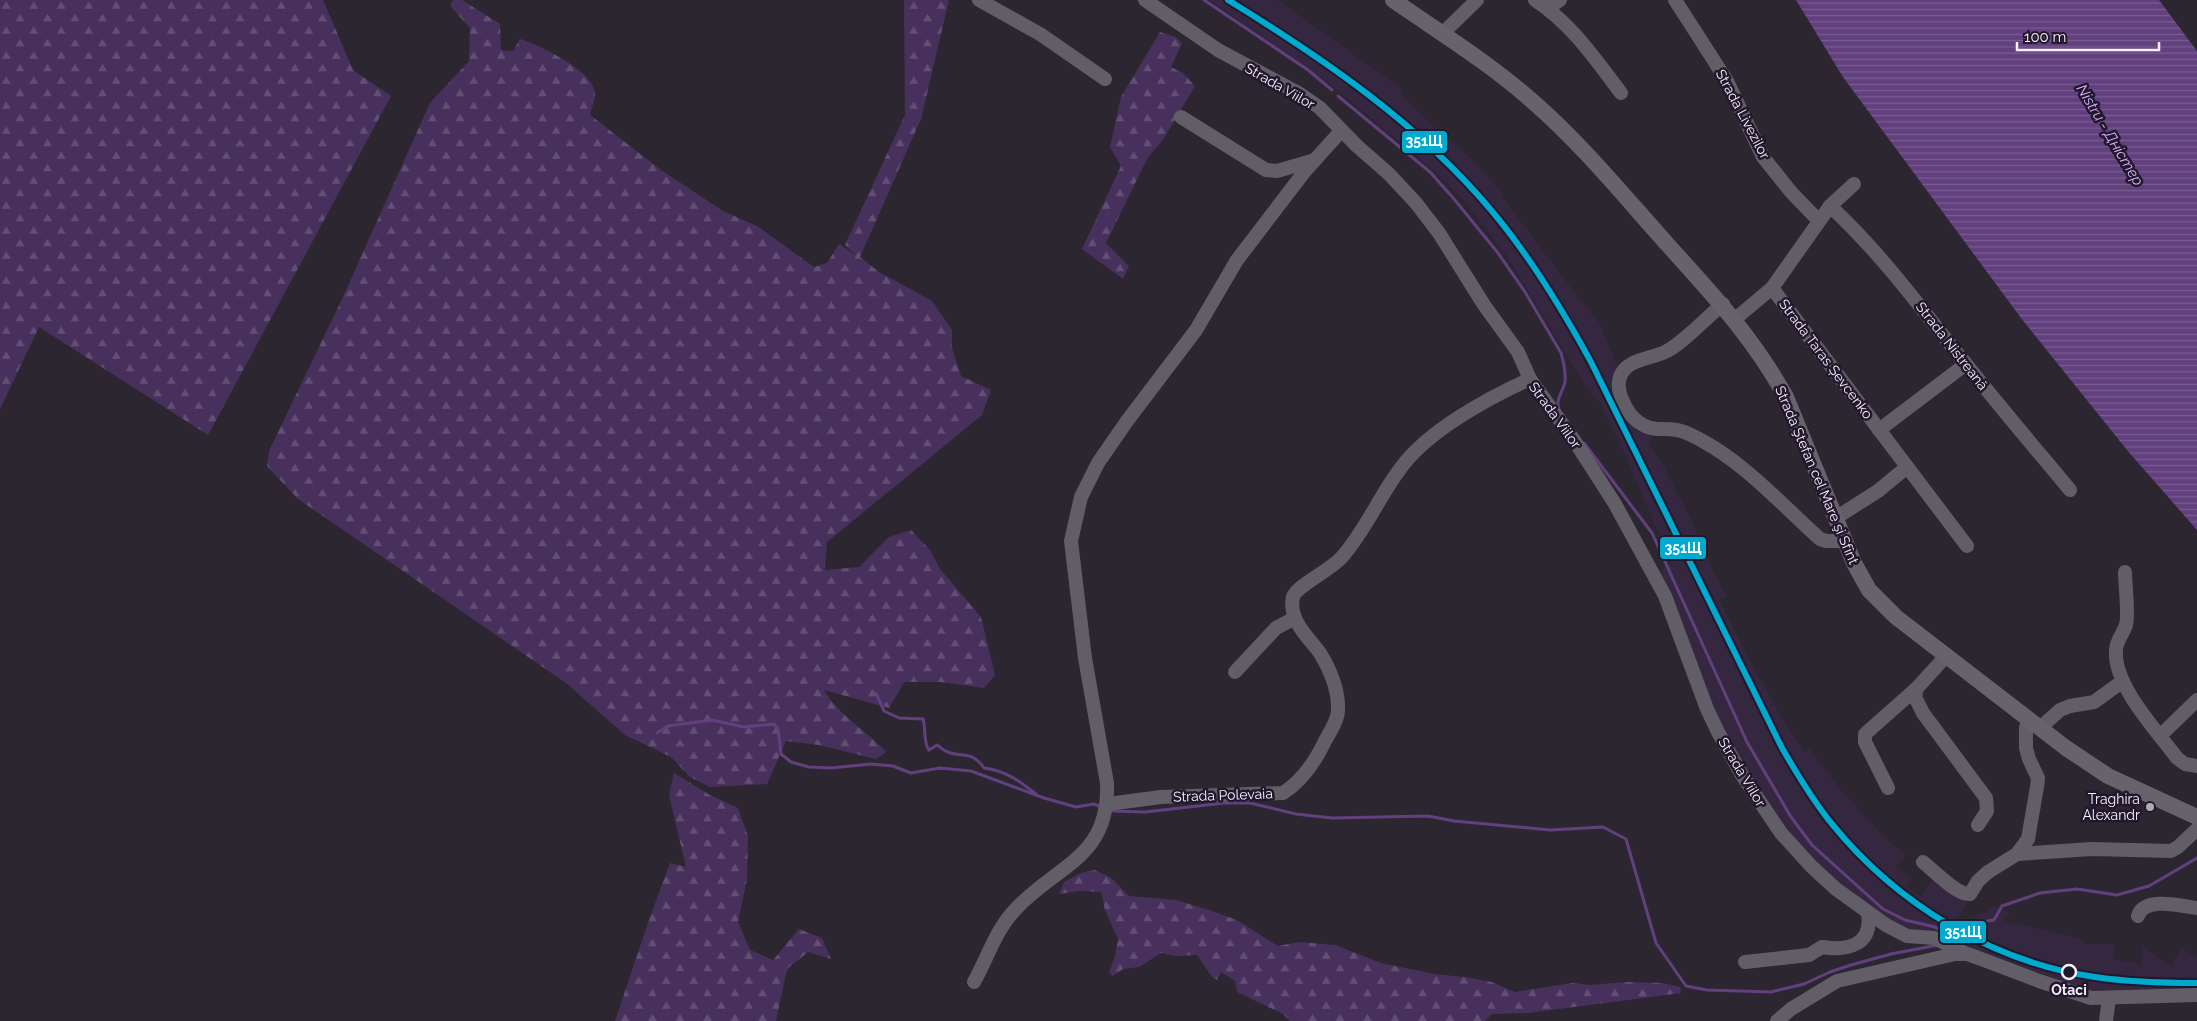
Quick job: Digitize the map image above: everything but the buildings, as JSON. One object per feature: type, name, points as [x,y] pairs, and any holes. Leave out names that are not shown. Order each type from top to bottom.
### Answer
[{"type":"main road","name":"Strada Ştefan cel Mare şi Sfînt","points":[[1393,0],[1512,84],[1553,120],[1723,304],[1771,371],[1786,397],[1837,517],[1854,563],[1869,590],[1896,617],[2066,748],[2108,776],[2197,816]]},
{"type":"street","points":[[979,0],[1040,34],[1104,79]]},
{"type":"street","name":"Strada Viilor","points":[[1145,0],[1218,50],[1300,94],[1320,108],[1341,131],[1389,174],[1431,221],[1484,305],[1518,352],[1530,379],[1598,476],[1665,596],[1707,709],[1742,775],[1781,833],[1811,866],[1836,889],[1868,913],[1907,936],[1923,936],[2066,990],[2092,998],[2197,995]]},
{"type":"street","points":[[1442,34],[1477,0]]},
{"type":"street","points":[[1540,3],[1554,4],[1560,0]]},
{"type":"street","name":"Strada Livezilor","points":[[1675,0],[1728,81],[1763,157],[1790,192],[1819,221]]},
{"type":"street","points":[[1540,3],[1562,21],[1589,51],[1621,93]]},
{"type":"street","points":[[1181,117],[1266,170],[1277,171],[1316,160]]},
{"type":"street","points":[[974,982],[1007,919],[1022,903],[1084,852],[1102,826],[1108,804],[1107,783],[1085,658],[1071,540],[1081,497],[1098,463],[1127,421],[1196,330],[1238,260],[1264,224],[1341,131]]},
{"type":"street","name":"Strada Taras Șevcenko","points":[[1735,319],[1772,288],[1830,206],[1854,184]]},
{"type":"street","name":"Strada Nistreană","points":[[1830,206],[1896,274],[1966,364],[2070,490]]},
{"type":"street","name":"Strada Taras Șevcenko","points":[[1772,288],[1967,546]]},
{"type":"street","points":[[1723,304],[1672,348],[1636,362],[1626,368],[1620,376],[1619,384],[1622,398],[1633,417],[1654,430],[1683,431],[1711,445],[1764,486],[1820,539],[1826,541],[1846,541]]},
{"type":"street","name":"Strada Taras Șevcenko","points":[[1879,430],[1966,364]]},
{"type":"street","points":[[1234,672],[1270,633],[1280,625],[1295,618],[1293,606],[1295,593],[1342,558],[1400,468],[1411,456],[1482,401],[1530,379]]},
{"type":"street","points":[[1837,517],[1878,491],[1907,467]]},
{"type":"street","points":[[2125,572],[2127,618],[2116,649],[2117,662],[2123,681],[2141,710],[2177,758],[2184,764],[2197,766]]},
{"type":"street","name":"Strada Polevaia","points":[[1108,804],[1161,797],[1283,794],[1295,786],[1318,755],[1338,712],[1335,687],[1326,665],[1295,618]]},
{"type":"street","points":[[1888,788],[1865,742],[1865,734],[1917,688],[1946,656]]},
{"type":"street","points":[[1923,862],[1955,889],[1966,895],[1970,894],[1978,881],[1988,872],[2017,854],[2028,839],[2038,778],[2026,748],[2026,728],[2070,706],[2094,702],[2123,681]]},
{"type":"street","points":[[1917,688],[1915,697],[1923,712],[1986,798],[1987,811],[1978,825]]},
{"type":"street","points":[[2160,735],[2197,700]]},
{"type":"street","points":[[2017,854],[2049,853],[2072,849],[2171,851],[2197,829]]},
{"type":"street","points":[[2138,916],[2144,908],[2150,905],[2170,904],[2197,908]]},
{"type":"street","points":[[1745,962],[1809,955],[1822,947],[1839,949],[1850,946],[1867,934],[1870,923],[1868,913]]},
{"type":"street","points":[[1777,1021],[1791,1009],[1836,981],[1936,958],[1955,948]]},
{"type":"street","points":[[2106,1021],[2109,998]]},
{"type":"shaded area","points":[[1209,0],[1278,0],[1402,89],[1401,94],[1429,122],[1471,158],[1503,193],[1501,195],[1599,322],[1635,412],[1652,438],[1648,442],[1664,466],[1691,519],[1714,573],[1728,597],[1719,600],[1777,710],[1804,751],[1810,749],[1842,791],[1888,841],[1906,855],[1896,867],[1912,880],[1906,886],[1920,896],[1934,878],[1967,902],[1956,922],[1982,913],[1995,906],[2010,913],[2004,917],[2003,921],[2079,938],[2079,940],[2088,944],[2115,944],[2113,959],[2142,964],[2142,944],[2161,960],[2171,965],[2182,949],[2197,957],[2197,992],[2162,989],[2094,991],[2071,985],[1948,939],[1903,928],[1854,895],[1813,859],[1785,827],[1747,770],[1714,712],[1658,572],[1671,562],[1618,439],[1601,405],[1585,386],[1507,256],[1463,199],[1437,173],[1331,85]]},
{"type":"green space","points":[[0,0],[323,0],[353,70],[391,96],[208,435],[39,327],[0,409]]},
{"type":"green space","points":[[453,0],[462,0],[500,24],[501,50],[513,51],[520,39],[564,59],[575,67],[585,75],[595,92],[590,115],[661,170],[723,211],[757,226],[814,267],[827,263],[839,244],[856,255],[845,245],[905,115],[904,0],[949,0],[921,119],[860,257],[879,272],[932,301],[952,330],[952,348],[961,376],[991,390],[982,415],[827,542],[825,570],[859,567],[889,537],[911,530],[930,550],[940,569],[981,617],[995,675],[984,688],[940,682],[904,682],[889,708],[824,690],[845,715],[886,752],[876,759],[819,745],[786,741],[767,784],[710,787],[690,777],[671,757],[625,735],[566,683],[298,499],[267,466],[269,451],[342,299],[430,103],[469,61],[470,28],[450,6]]},
{"type":"green space","points":[[1160,32],[1175,37],[1182,43],[1171,67],[1183,73],[1195,86],[1163,140],[1148,157],[1106,243],[1129,266],[1123,279],[1082,249],[1121,166],[1110,147],[1121,97]]},
{"type":"green space","points":[[674,773],[710,795],[738,808],[748,836],[747,879],[738,922],[750,950],[773,960],[799,929],[822,938],[831,959],[808,952],[787,969],[776,1021],[615,1021],[670,863],[686,867],[669,795]]},
{"type":"green space","points":[[1095,870],[1111,878],[1129,896],[1176,900],[1209,910],[1237,920],[1278,946],[1300,942],[1335,945],[1381,963],[1434,974],[1492,982],[1515,992],[1572,983],[1590,985],[1627,982],[1662,983],[1680,987],[1681,993],[1528,1013],[1492,1014],[1485,1021],[1290,1021],[1283,1014],[1237,992],[1235,981],[1221,972],[1217,980],[1212,977],[1197,955],[1175,956],[1161,953],[1139,967],[1123,969],[1113,976],[1109,973],[1118,939],[1105,910],[1101,892],[1080,891],[1059,894],[1064,882],[1081,873]]},
{"type":"water","name":"Nistru - Дністер","points":[[1796,0],[2159,0],[2197,51],[2197,530],[2127,450],[2021,318],[1843,77]]},
{"type":"waterway","points":[[1204,0],[1308,70],[1332,90]]},
{"type":"waterway","points":[[1338,96],[1430,172],[1498,253],[1525,292],[1561,353],[1565,382],[1559,399],[1559,409]]},
{"type":"waterway","points":[[1584,443],[1652,533],[1747,742],[1791,817],[1812,845],[1883,909],[1905,920],[1935,927],[1947,939]]},
{"type":"waterway","points":[[876,693],[884,711],[899,718],[923,719],[926,743],[929,750],[937,745],[953,754],[967,755],[980,762],[984,768],[999,771],[1023,784],[1036,794]]},
{"type":"waterway","points":[[657,733],[668,726],[712,720],[744,727],[774,724],[778,729],[781,754],[791,762],[809,767],[831,768],[871,764],[893,766],[911,773],[940,768],[971,771],[1044,798],[1076,807],[1094,804],[1099,806]]},
{"type":"waterway","points":[[1113,811],[1145,812],[1224,803],[1250,803],[1296,814],[1332,818],[1428,816],[1454,821],[1550,830],[1603,827],[1626,839],[1656,943],[1686,986],[1707,990],[1771,992],[1804,984],[1851,965],[1891,954],[1938,945]]},
{"type":"waterway","points":[[1951,942],[1969,924],[1994,920],[2002,906],[2040,893],[2077,889],[2117,895],[2149,886],[2197,858]]},
{"type":"transit line","name":"351Щ","points":[[1228,0],[1334,69],[1401,121],[1463,178],[1519,246],[1569,322],[1591,362],[1782,748],[1818,806],[1858,853],[1886,880],[1917,904],[1949,925],[1984,943],[2020,958],[2057,969],[2095,977],[2146,982],[2197,983]]},
{"type":"place","name":"Traghira Alexandr","points":[[2150,807]]},
{"type":"place","name":"Otaci","points":[[2069,972]]}]
